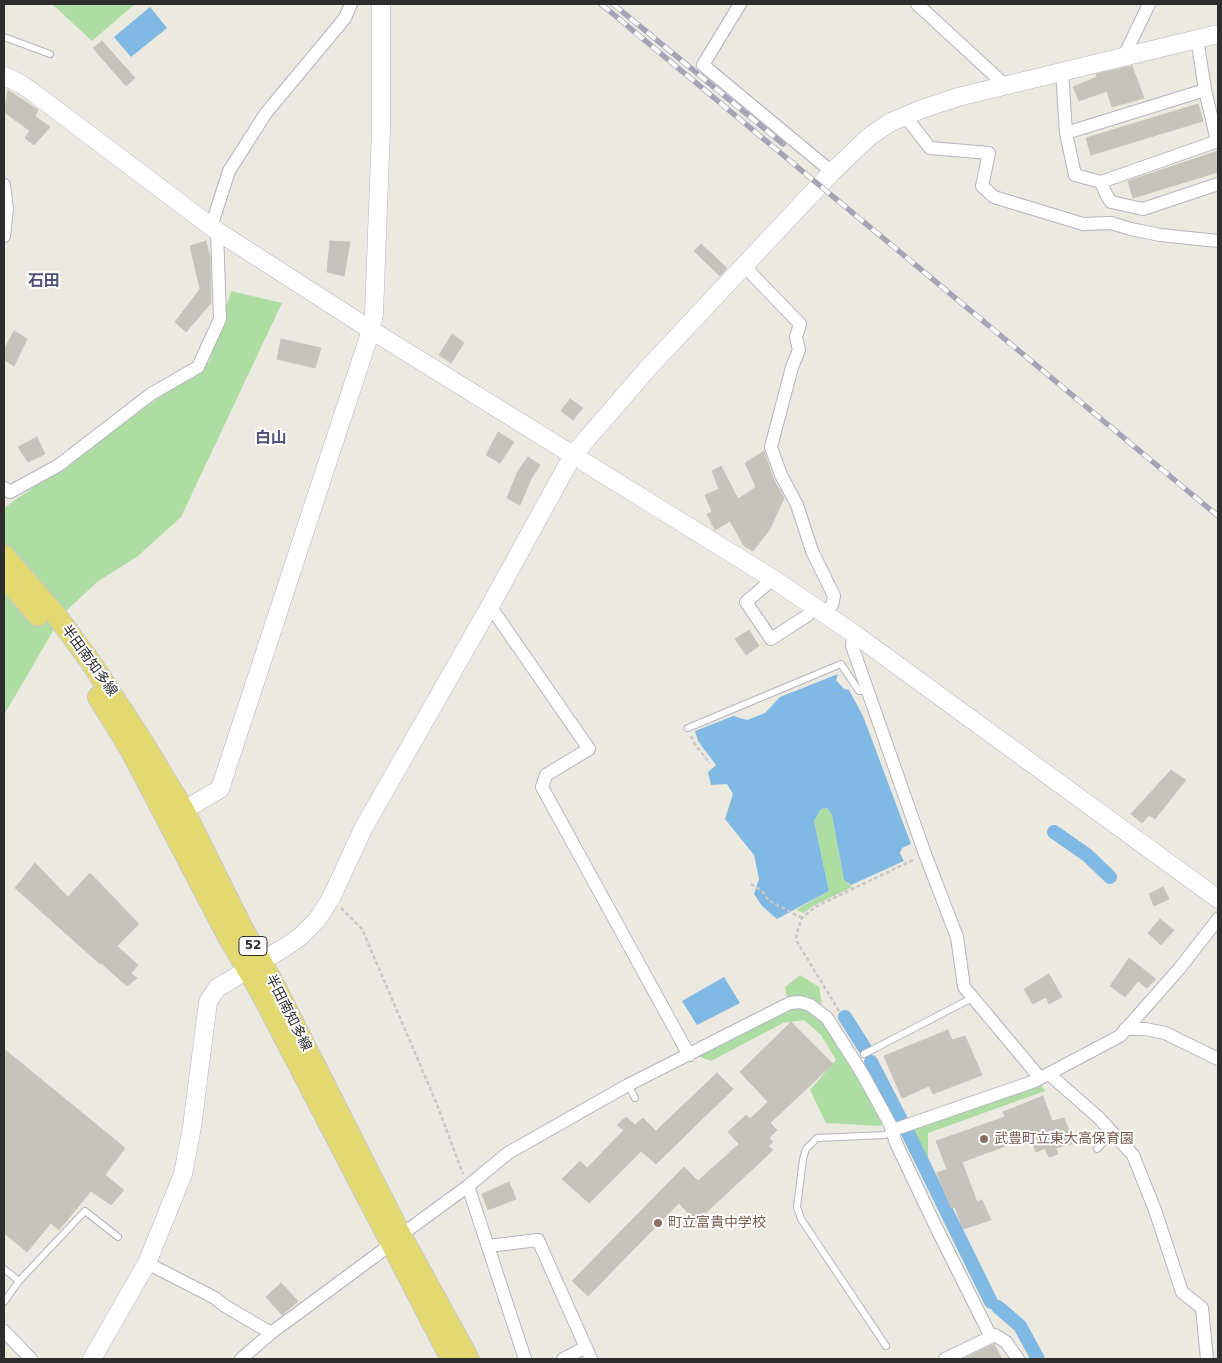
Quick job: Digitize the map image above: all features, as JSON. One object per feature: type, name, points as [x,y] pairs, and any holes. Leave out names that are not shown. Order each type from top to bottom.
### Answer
[{"type":"main road","name":"半田南知多線","points":[[4,555],[56,615],[90,662],[138,734],[184,810],[243,929],[255,965],[395,1240],[451,1359]]},
{"type":"main road","name":"半田南知多線","points":[[4,577],[57,638],[106,709],[131,751],[228,937],[255,965]]},
{"type":"main road","name":"半田南知多線","points":[[395,1240],[469,1359]]},
{"type":"street","points":[[4,488],[10,492],[59,465],[151,394],[198,367],[220,319],[214,229],[229,171],[266,113],[344,18],[351,4]]},
{"type":"street","points":[[184,810],[220,789],[371,330],[374,313],[381,129],[381,4]]},
{"type":"street","points":[[740,4],[703,66],[832,172]]},
{"type":"street","points":[[918,4],[1006,86]]},
{"type":"street","points":[[1124,56],[1149,4]]},
{"type":"street","points":[[92,1359],[147,1263],[183,1174],[192,1127],[208,1002],[217,988],[301,936],[317,920],[331,898],[364,827],[490,606],[573,455],[649,368],[832,172],[870,136],[891,122],[958,97],[1218,34]]},
{"type":"street","points":[[1062,71],[1066,133],[1075,175],[1101,182],[1218,141],[1205,90],[1197,38]]},
{"type":"street","points":[[4,76],[35,94],[214,229],[371,330],[773,579],[853,633],[1218,899]]},
{"type":"street","points":[[1066,133],[1205,90]]},
{"type":"street","points":[[905,116],[930,148],[989,153],[982,186],[994,197],[1083,224],[1111,223],[1160,235],[1218,241]]},
{"type":"street","points":[[1101,182],[1111,202],[1143,209],[1218,184]]},
{"type":"street","points":[[4,185],[7,209],[4,236]]},
{"type":"street","points":[[745,267],[800,324],[796,337],[799,350],[792,367],[771,446],[781,475],[797,505],[812,551],[834,596],[832,605],[808,615],[771,639],[746,602],[773,579]]},
{"type":"street","points":[[490,606],[589,749],[546,775],[542,787],[690,1055]]},
{"type":"street","points":[[853,633],[852,646],[925,854],[957,937],[964,987],[1045,1076],[1099,1118],[1133,1155],[1155,1210],[1182,1292],[1202,1308],[1207,1359]]},
{"type":"street","points":[[893,1130],[1045,1076],[1120,1036],[1179,969],[1218,919]]},
{"type":"street","points":[[241,1359],[271,1332],[468,1186],[508,1153],[628,1085],[790,1003],[800,1002],[810,1005],[827,1018],[862,1073],[893,1130],[896,1143],[931,1217],[991,1337]]},
{"type":"street","points":[[1125,1029],[1145,1029],[1165,1033],[1218,1059]]},
{"type":"street","points":[[468,1186],[525,1359]]},
{"type":"street","points":[[488,1246],[538,1240],[589,1353],[563,1359]]},
{"type":"street","points":[[147,1263],[215,1298],[225,1306],[271,1332]]},
{"type":"street","points":[[4,1332],[31,1359]]},
{"type":"street","points":[[945,1359],[996,1335],[1006,1342],[1018,1359]]},
{"type":"lane","points":[[4,37],[50,54]]},
{"type":"lane","points":[[688,728],[841,664],[859,691],[868,689]]},
{"type":"lane","points":[[864,1054],[974,997]]},
{"type":"lane","points":[[628,1085],[635,1098]]},
{"type":"lane","points":[[886,1346],[801,1218],[797,1208],[803,1159],[806,1149],[817,1138],[884,1135],[893,1130]]},
{"type":"lane","points":[[1097,1149],[1113,1134]]},
{"type":"lane","points":[[4,1302],[19,1281],[85,1211],[118,1237]]},
{"type":"lane","points":[[4,1269],[19,1281]]},
{"type":"path","points":[[688,728],[696,746],[710,763]]},
{"type":"path","points":[[841,1015],[796,940],[802,918],[816,907],[925,854]]},
{"type":"path","points":[[751,884],[763,892],[768,900],[802,918]]},
{"type":"path","points":[[331,898],[362,929],[436,1102],[468,1186]]},
{"type":"green space","points":[[52,4],[135,4],[92,41]]},
{"type":"green space","points":[[231,291],[282,303],[181,517],[138,556],[97,582],[63,614],[4,715],[4,508],[209,362]]},
{"type":"green space","points":[[827,808],[832,815],[844,880],[852,887],[813,906],[804,913],[796,910],[829,891],[814,821],[821,809]]},
{"type":"green space","points":[[800,975],[819,987],[822,1004],[805,996],[787,997],[785,987]]},
{"type":"green space","points":[[795,1007],[809,1011],[821,1018],[831,1031],[884,1121],[881,1126],[826,1123],[810,1090],[836,1060],[821,1035],[804,1020],[783,1023],[711,1061],[698,1056]]},
{"type":"green space","points":[[1041,1085],[1045,1091],[928,1133],[928,1164],[911,1129]]},
{"type":"water","points":[[150,7],[167,28],[131,57],[114,37]]},
{"type":"water","points":[[838,674],[836,680],[844,689],[849,690],[863,716],[911,844],[902,848],[900,853],[904,861],[851,885],[844,880],[832,815],[827,808],[821,809],[814,821],[829,891],[777,919],[762,906],[754,894],[759,879],[754,855],[725,819],[733,794],[727,784],[711,785],[708,772],[716,765],[698,741],[695,731],[733,716],[747,720],[765,713],[780,697]]},
{"type":"water","points":[[724,977],[740,1003],[697,1025],[682,1001]]},
{"type":"building","points":[[102,41],[135,78],[126,86],[93,48]]},
{"type":"building","points":[[1132,66],[1144,98],[1112,107],[1107,91],[1079,101],[1073,87],[1097,77],[1096,74]]},
{"type":"building","points":[[8,90],[38,110],[35,116],[50,127],[34,145],[25,138],[30,131],[4,112]]},
{"type":"building","points":[[1198,104],[1203,121],[1091,155],[1086,138]]},
{"type":"building","points":[[1218,151],[1218,172],[1133,198],[1128,181]]},
{"type":"building","points":[[206,241],[210,257],[211,303],[186,332],[175,322],[200,289],[190,246]]},
{"type":"building","points":[[330,241],[350,242],[344,276],[327,272]]},
{"type":"building","points":[[701,244],[727,268],[720,276],[694,251]]},
{"type":"building","points":[[14,331],[27,339],[14,366],[4,360],[4,350]]},
{"type":"building","points":[[452,334],[464,343],[451,363],[439,355]]},
{"type":"building","points":[[281,339],[321,348],[315,368],[277,359]]},
{"type":"building","points":[[570,399],[583,408],[573,420],[561,411]]},
{"type":"building","points":[[498,432],[514,442],[500,463],[486,455]]},
{"type":"building","points":[[37,437],[45,454],[28,462],[18,447]]},
{"type":"building","points":[[764,451],[773,478],[784,498],[770,529],[753,551],[744,546],[730,521],[715,530],[707,514],[712,512],[705,495],[719,489],[712,471],[721,466],[738,499],[756,487],[745,463]]},
{"type":"building","points":[[528,457],[540,465],[531,479],[520,505],[507,498],[518,471]]},
{"type":"building","points":[[749,630],[759,646],[746,655],[735,639]]},
{"type":"building","points":[[1171,770],[1186,780],[1155,819],[1149,815],[1142,823],[1131,814]]},
{"type":"building","points":[[35,863],[68,897],[90,873],[139,924],[117,946],[138,965],[131,973],[137,978],[127,986],[15,888]]},
{"type":"building","points":[[1163,887],[1169,899],[1154,906],[1149,894]]},
{"type":"building","points":[[1160,919],[1174,930],[1161,945],[1148,933]]},
{"type":"building","points":[[1129,958],[1156,979],[1147,988],[1138,981],[1125,997],[1110,986]]},
{"type":"building","points":[[1049,974],[1062,997],[1049,1004],[1046,997],[1033,1004],[1024,989]]},
{"type":"building","points":[[791,1022],[833,1064],[770,1123],[777,1130],[769,1138],[773,1142],[768,1146],[773,1150],[696,1222],[679,1203],[588,1296],[572,1281],[684,1167],[698,1181],[739,1144],[728,1132],[746,1115],[750,1119],[768,1102],[740,1072]]},
{"type":"building","points":[[948,1030],[952,1040],[965,1036],[982,1075],[933,1094],[929,1086],[902,1098],[884,1056]]},
{"type":"building","points":[[4,1049],[125,1148],[105,1175],[124,1190],[111,1205],[91,1191],[59,1230],[51,1223],[27,1252],[4,1233]]},
{"type":"building","points":[[717,1073],[733,1089],[656,1164],[641,1151],[589,1203],[562,1179],[580,1161],[587,1168],[624,1130],[617,1125],[626,1117],[635,1125],[643,1118],[656,1131]]},
{"type":"building","points":[[1043,1096],[1052,1121],[1064,1118],[1074,1143],[1056,1148],[1058,1154],[1049,1157],[1045,1148],[1036,1152],[1030,1137],[962,1162],[977,1202],[982,1200],[991,1220],[963,1229],[955,1207],[951,1208],[937,1173],[947,1169],[936,1141],[1005,1117],[1003,1112]]},
{"type":"building","points":[[509,1182],[516,1199],[488,1210],[482,1194]]},
{"type":"building","points":[[281,1283],[298,1301],[282,1315],[266,1297]]},
{"type":"building","points":[[994,1344],[1002,1359],[963,1359]]},
{"type":"waterway","points":[[1054,832],[1087,855],[1110,877]]},
{"type":"waterway","points":[[845,1017],[866,1050]]},
{"type":"waterway","points":[[871,1062],[901,1120]]},
{"type":"waterway","points":[[908,1133],[991,1302]]},
{"type":"waterway","points":[[998,1307],[1020,1326],[1038,1359]]},
{"type":"railway","points":[[601,4],[1218,516]]},
{"type":"railway","points":[[613,4],[783,144]]},
{"type":"place","name":"武豊町立東大高保育園","points":[[984,1139]]},
{"type":"place","name":"町立富貴中学校","points":[[658,1223]]},
{"type":"district","name":"石田","points":[[44,282]]},
{"type":"district","name":"白山","points":[[271,439]]}]
